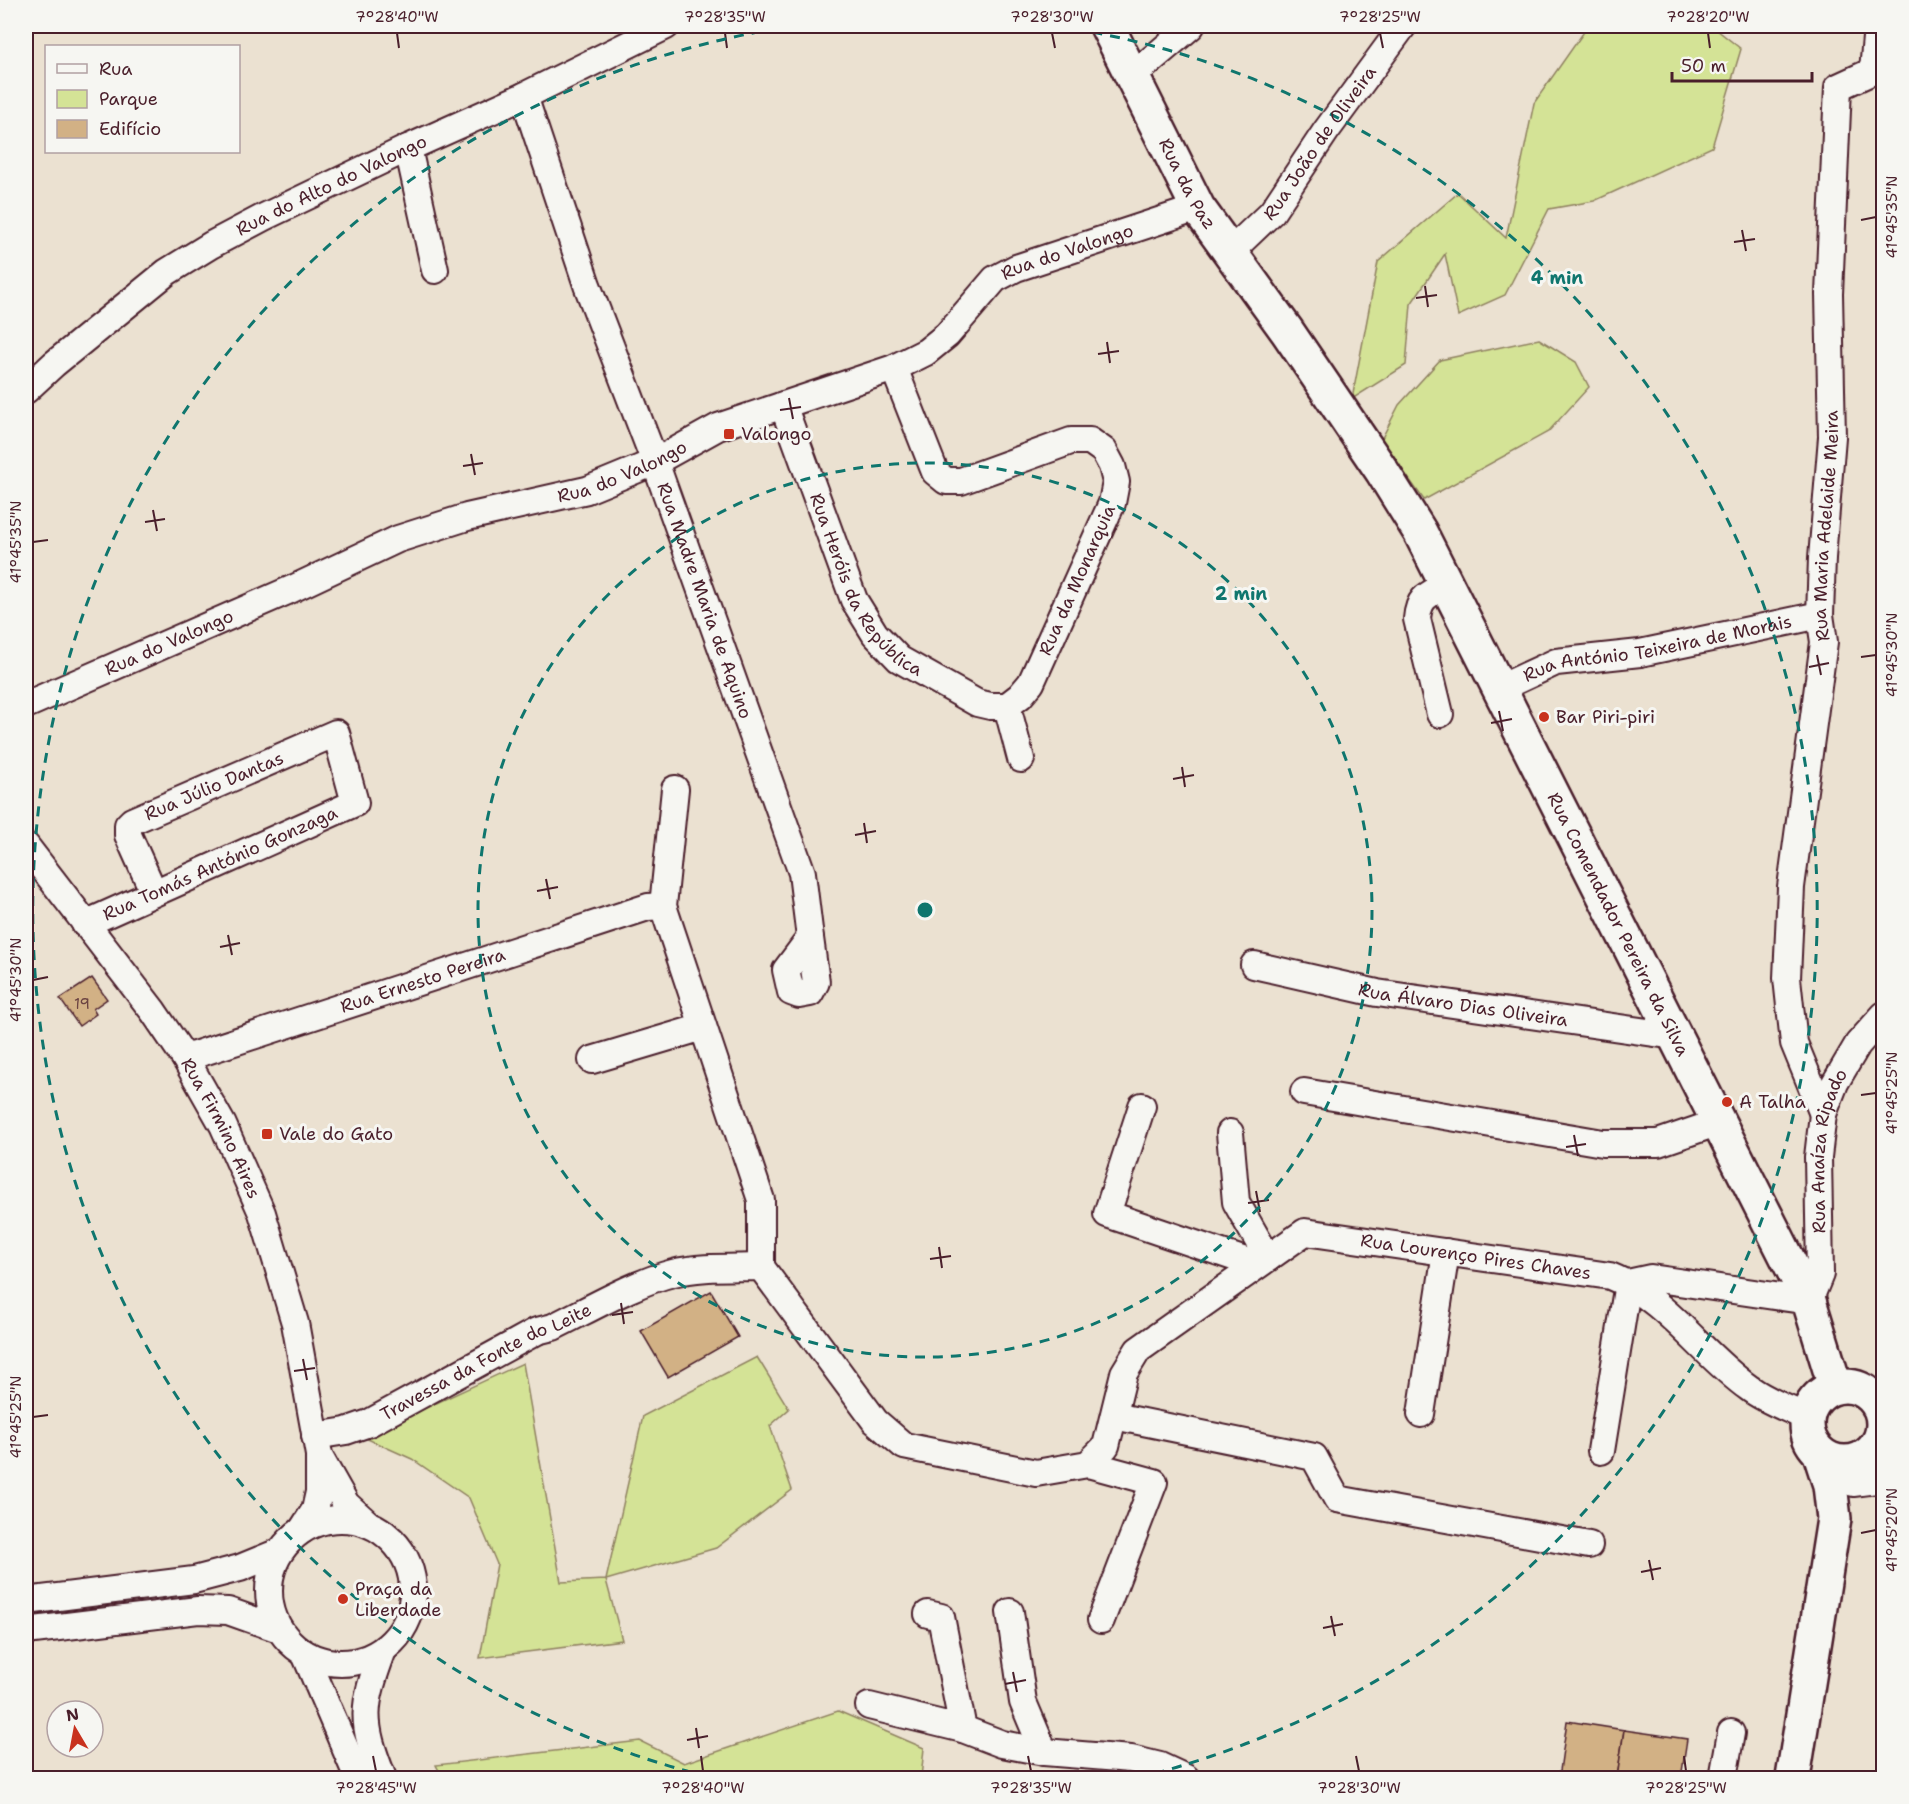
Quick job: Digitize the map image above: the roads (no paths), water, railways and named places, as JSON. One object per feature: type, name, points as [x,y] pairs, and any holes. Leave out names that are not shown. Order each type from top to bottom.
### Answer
[{"type":"main road","name":"Rua da Paz","points":[[1107,26],[1198,208],[1287,331],[1382,471]]},
{"type":"main road","name":"Rua Comendador Pereira da Silva","points":[[1382,471],[1420,532],[1809,1301],[1859,1385]]},
{"type":"main road","points":[[1793,1779],[1834,1519],[1830,1485],[1820,1454],[1808,1437],[1806,1417],[1816,1397],[1825,1390],[1859,1385],[1876,1401],[1883,1424],[1877,1452],[1834,1519]]},
{"type":"main road","points":[[1820,1454],[1831,1460],[1842,1462],[1854,1461],[1877,1452]]},
{"type":"street","name":"Rua do Alto do Valongo","points":[[26,390],[54,364],[167,272],[264,217],[524,96],[666,26]]},
{"type":"street","points":[[1131,77],[1191,26]]},
{"type":"street","name":"Rua João de Oliveira","points":[[1230,252],[1272,212],[1326,131],[1403,26]]},
{"type":"street","name":"Rua Maria Adelaide Meira","points":[[1822,1114],[1794,1043],[1786,978],[1791,887],[1824,642],[1820,615],[1822,558],[1832,437],[1829,294],[1838,87],[1873,71],[1877,26]]},
{"type":"street","name":"Rua Madre Maria de Aquino","points":[[524,96],[587,285],[655,462],[802,873],[810,938]]},
{"type":"street","points":[[408,148],[435,270]]},
{"type":"street","name":"Rua do Valongo","points":[[26,705],[292,589],[399,539],[467,517],[587,490],[655,462],[718,427],[894,368],[926,352],[947,334],[995,279],[1016,268],[1198,208]]},
{"type":"street","name":"Rua da Monarquia","points":[[894,368],[935,472],[946,480],[961,481],[1071,441],[1090,441],[1104,451],[1112,466],[1116,482],[1112,502],[1031,683],[1020,696],[1006,706]]},
{"type":"street","name":"Rua Heróis da República","points":[[783,405],[854,600],[876,634],[900,659],[977,703],[1006,706]]},
{"type":"street","points":[[1440,714],[1417,619],[1418,606],[1424,596],[1447,585]]},
{"type":"street","name":"Rua António Teixeira de Morais","points":[[1498,689],[1556,662],[1640,653],[1820,615]]},
{"type":"street","points":[[1006,706],[1021,759]]},
{"type":"street","name":"Rua Júlio Dantas","points":[[154,893],[128,835],[132,821],[336,733],[355,802]]},
{"type":"street","points":[[675,789],[663,906],[761,1200],[761,1267],[875,1421],[904,1446],[1036,1473],[1088,1464],[1154,1482],[1101,1620]]},
{"type":"street","name":"Rua Tomás António Gonzaga","points":[[85,924],[355,802]]},
{"type":"street","name":"Rua Firmino Aires","points":[[26,846],[153,1011],[185,1058],[223,1125],[262,1213],[295,1323],[317,1445]]},
{"type":"street","name":"Rua Ernesto Pereira","points":[[185,1058],[648,907],[663,906]]},
{"type":"street","name":"Rua Álvaro Dias Oliveira","points":[[1254,965],[1377,993],[1675,1036]]},
{"type":"street","name":"Rua Anaíza Ripado","points":[[1809,1301],[1820,1274],[1818,1157],[1822,1114],[1835,1083],[1858,1044],[1884,1016]]},
{"type":"street","points":[[592,1060],[703,1027]]},
{"type":"street","points":[[1304,1092],[1603,1143],[1658,1143],[1719,1122]]},
{"type":"street","points":[[1142,1106],[1107,1214],[1263,1262]]},
{"type":"street","points":[[1230,1133],[1236,1202],[1263,1262]]},
{"type":"street","name":"Rua Lourenço Pires Chaves","points":[[1114,1416],[1125,1373],[1138,1350],[1305,1232],[1610,1276],[1628,1283],[1665,1313],[1749,1389],[1806,1417]]},
{"type":"street","points":[[1421,1414],[1446,1252]]},
{"type":"street","name":"Travessa da Fonte do Leite","points":[[317,1445],[369,1423],[537,1331],[553,1327],[648,1282],[671,1273],[696,1269],[761,1267]]},
{"type":"street","points":[[1601,1451],[1628,1283],[1652,1278],[1809,1301]]},
{"type":"street","points":[[1088,1464],[1106,1446],[1114,1416],[1314,1457],[1337,1499],[1589,1545]]},
{"type":"street","points":[[317,1445],[346,1504],[367,1523],[387,1534],[402,1550],[411,1570],[414,1593],[410,1615],[399,1634],[383,1650],[365,1659],[345,1663],[324,1662],[305,1654],[279,1629],[271,1611],[268,1591],[271,1571],[279,1552],[289,1540],[302,1530],[322,1520],[345,1518],[367,1523]]},
{"type":"street","points":[[302,1530],[315,1510],[319,1492],[317,1445]]},
{"type":"street","points":[[26,1601],[194,1580],[240,1568],[279,1552]]},
{"type":"street","points":[[26,1630],[198,1610],[228,1611],[279,1629]]},
{"type":"street","points":[[1010,1612],[1023,1702],[1044,1752]]},
{"type":"street","points":[[928,1614],[942,1617],[963,1729]]},
{"type":"street","points":[[383,1650],[369,1687],[365,1711],[368,1735],[383,1779]]},
{"type":"street","points":[[305,1654],[358,1779]]},
{"type":"street","points":[[869,1706],[963,1729],[1002,1744],[1044,1752],[1131,1758],[1160,1766],[1186,1779]]},
{"type":"street","points":[[1724,1779],[1731,1733]]},
{"type":"place","name":"Valongo","points":[[729,434]]},
{"type":"place","name":"Bar Piri-piri","points":[[1544,717]]},
{"type":"place","name":"A Talha","points":[[1727,1102]]},
{"type":"place","name":"Vale do Gato","points":[[267,1134]]},
{"type":"place","name":"Praça da Liberdade","points":[[343,1599]]}]
